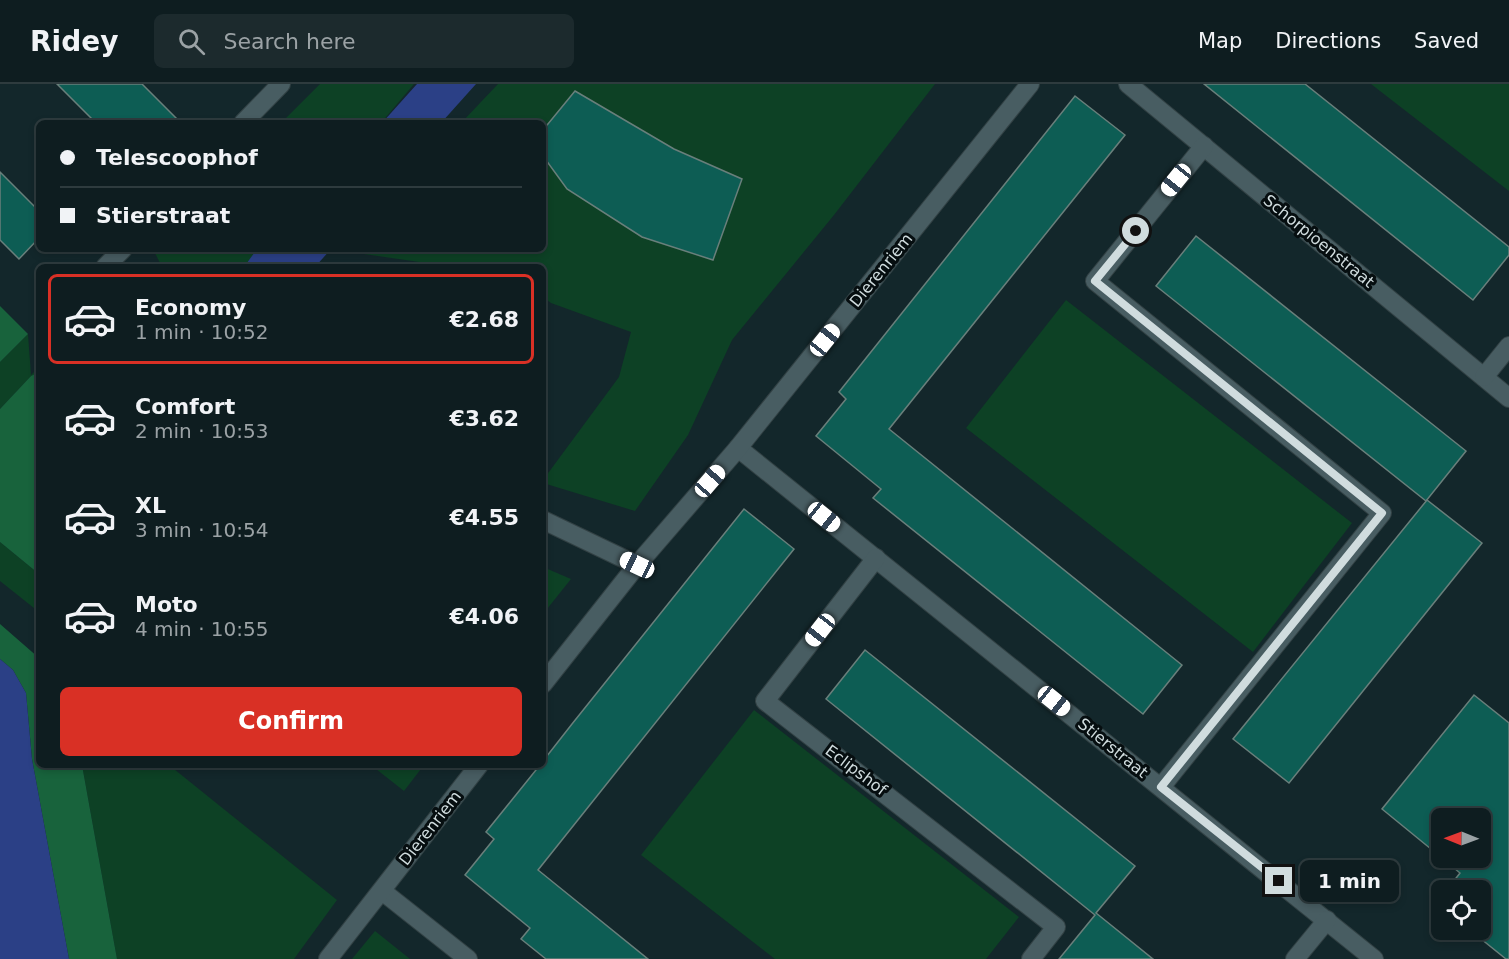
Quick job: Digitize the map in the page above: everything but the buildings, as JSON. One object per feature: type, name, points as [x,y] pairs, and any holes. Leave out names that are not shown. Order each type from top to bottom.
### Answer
[{"type":"street","points":[[246,120],[281,84]]},
{"type":"street","name":"Dierenriem","points":[[546,680],[637,565],[738,448],[1030,84]]},
{"type":"street","name":"Schorpioenstraat","points":[[1128,84],[1509,398]]},
{"type":"street","points":[[1161,787],[1382,513],[1095,281],[1203,147]]},
{"type":"street","points":[[108,264],[120,252]]},
{"type":"street","points":[[1484,376],[1509,346]]},
{"type":"street","name":"Stierstraat","points":[[738,448],[1374,959]]},
{"type":"street","points":[[546,521],[637,565]]},
{"type":"street","name":"Eclipshof","points":[[876,558],[765,701],[1056,927],[1031,959]]},
{"type":"street","name":"Dierenriem","points":[[328,959],[477,768]]},
{"type":"street","points":[[382,891],[468,959]]},
{"type":"street","points":[[1295,959],[1326,920]]},
{"type":"green space","points":[[320,84],[414,84],[384,120],[284,120]]},
{"type":"green space","points":[[498,84],[935,84],[834,215],[732,340],[688,435],[635,511],[546,484],[546,476],[619,377],[631,332],[546,299],[546,264],[433,264],[350,252],[546,252],[546,120],[464,120]]},
{"type":"green space","points":[[1371,84],[1509,84],[1509,191]]},
{"type":"green space","points":[[154,252],[256,252],[246,264],[160,264]]},
{"type":"green space","points":[[1066,300],[1352,523],[1253,652],[966,428]]},
{"type":"green space","points":[[0,306],[28,334],[0,362]]},
{"type":"green space","points":[[28,334],[31,375],[36,370],[36,374],[0,409],[0,362]]},
{"type":"green space","points":[[36,374],[36,572],[0,542],[0,409]]},
{"type":"green space","points":[[0,542],[36,572],[36,610],[0,581]]},
{"type":"green space","points":[[546,568],[571,579],[546,610]]},
{"type":"green space","points":[[0,624],[36,655],[36,768],[83,768],[117,959],[69,959],[32,759],[26,693],[13,670],[0,659]]},
{"type":"green space","points":[[754,710],[1019,917],[986,959],[775,959],[641,855]]},
{"type":"green space","points":[[83,768],[173,768],[337,900],[294,959],[117,959]]},
{"type":"green space","points":[[375,768],[422,768],[404,791]]},
{"type":"green space","points":[[375,931],[410,959],[352,959]]},
{"type":"water","points":[[417,84],[476,84],[444,120],[385,120]]},
{"type":"water","points":[[255,252],[328,252],[318,264],[246,264]]},
{"type":"water","points":[[0,659],[13,670],[26,693],[32,759],[69,959],[0,959]]},
{"type":"route","points":[[1136,231],[1095,281],[1382,513],[1161,787],[1279,881]]}]
